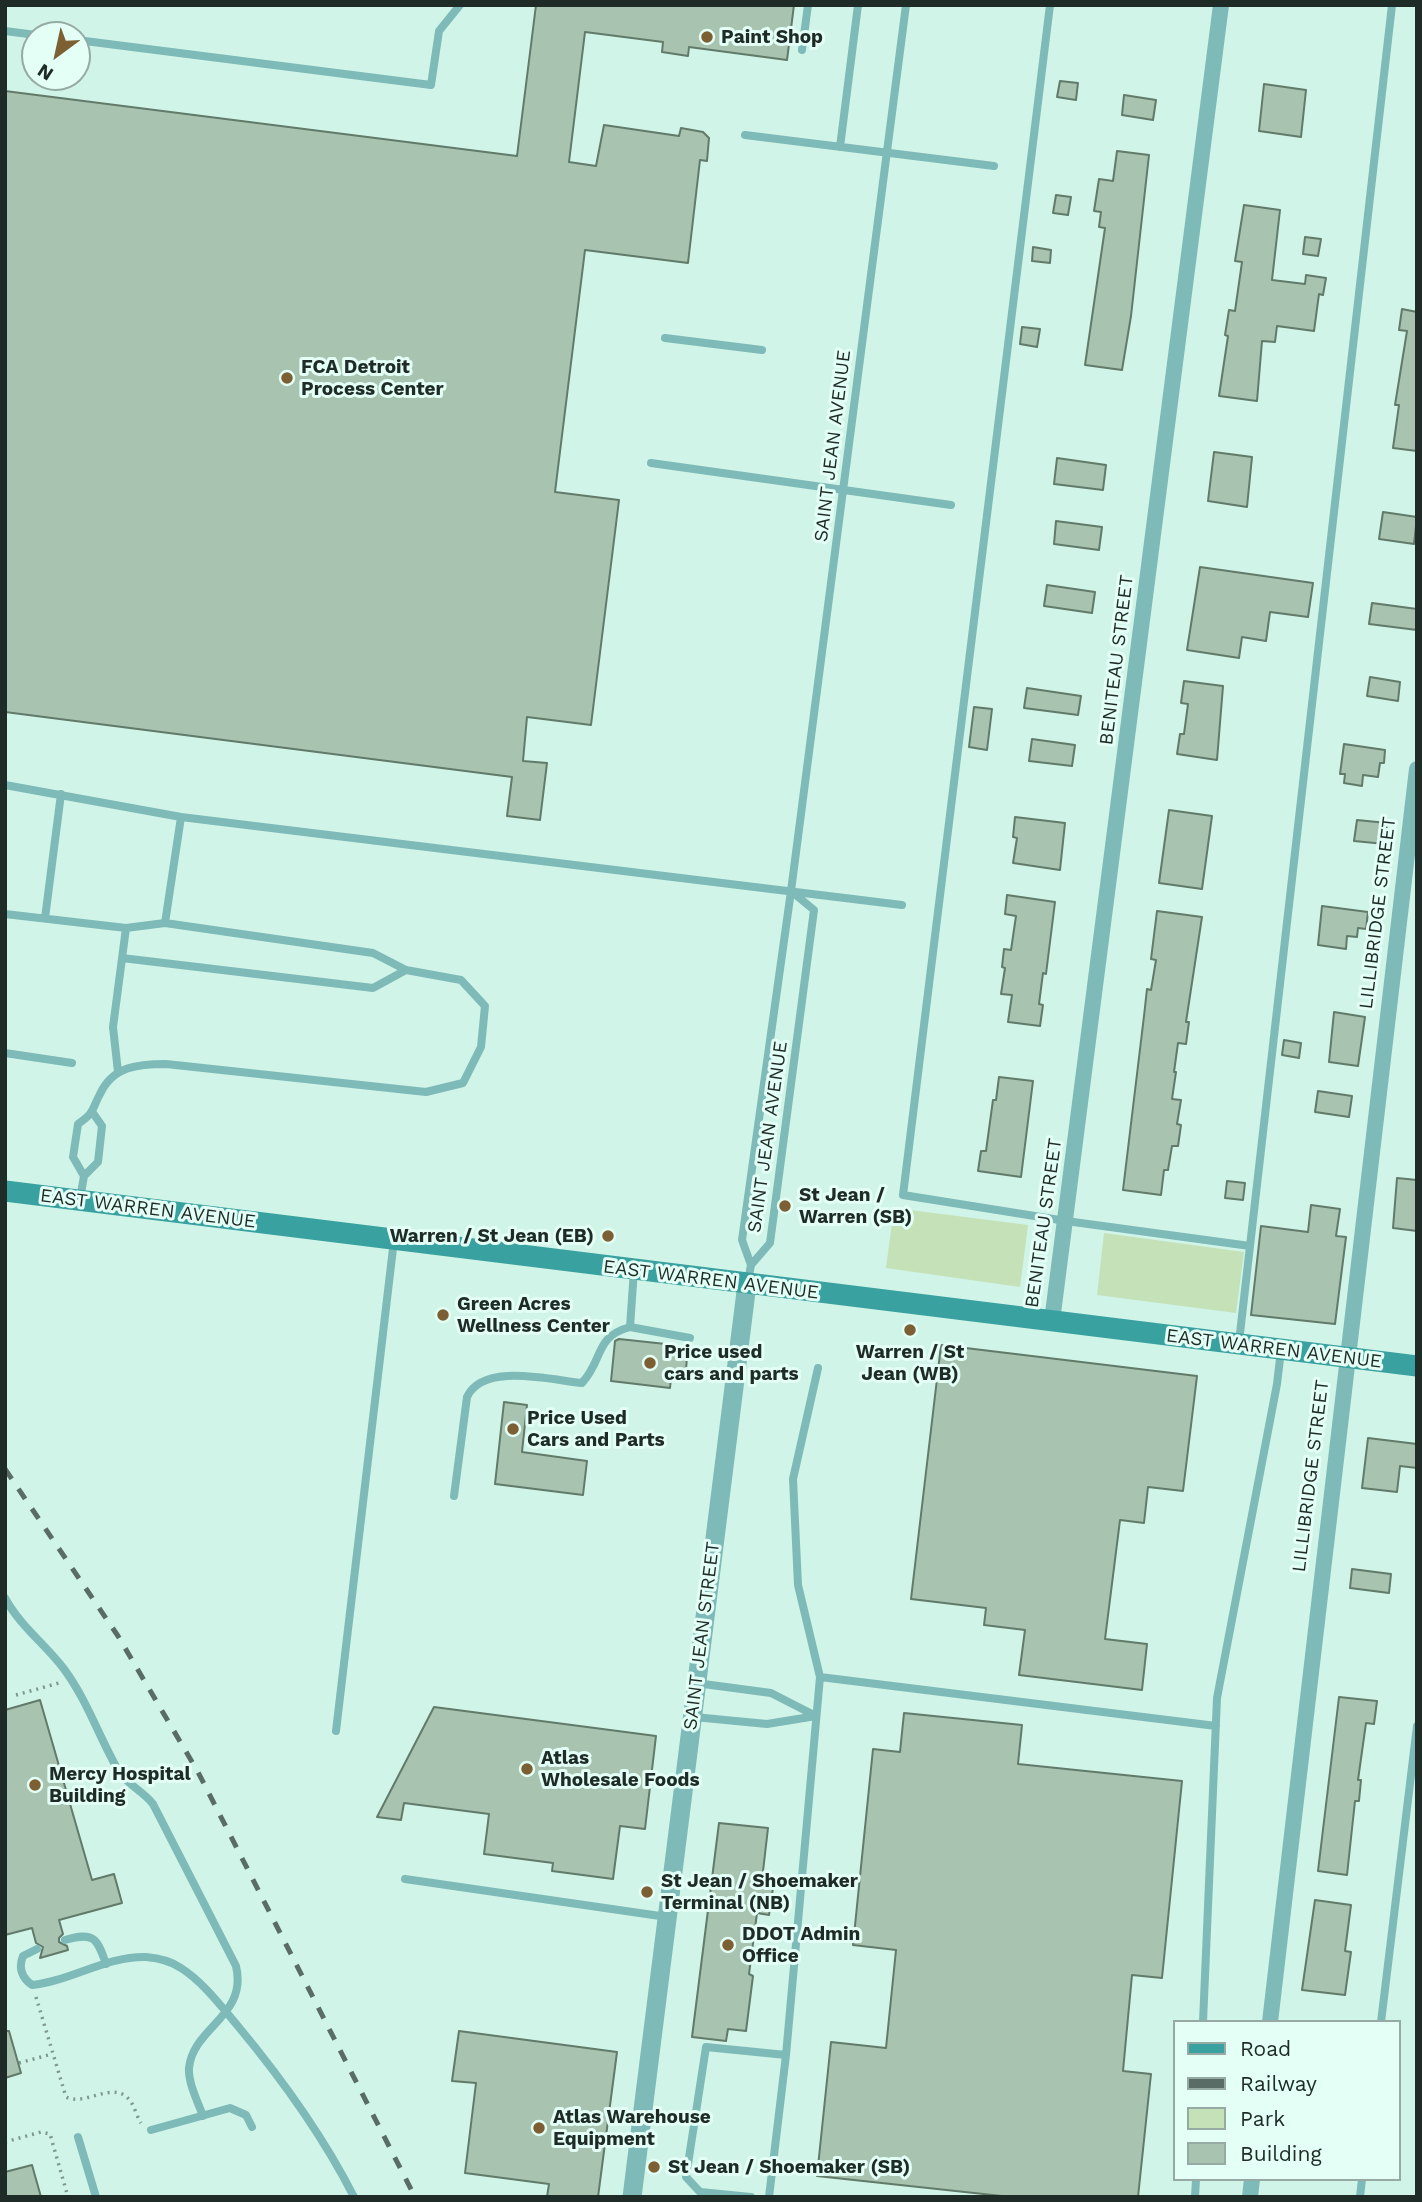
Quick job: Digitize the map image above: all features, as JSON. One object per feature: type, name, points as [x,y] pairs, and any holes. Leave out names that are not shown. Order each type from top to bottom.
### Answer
[{"type":"main road","name":"EAST WARREN AVENUE","points":[[5,1192],[634,1270],[749,1275],[1052,1321],[1417,1366]]},
{"type":"street","name":"BENITEAU STREET","points":[[1052,1321],[1221,5]]},
{"type":"street","name":"LILLIBRIDGE STREET","points":[[1270,2020],[1417,769]]},
{"type":"street","name":"SAINT JEAN STREET","points":[[632,2197],[749,1275]]},
{"type":"lane","points":[[91,42],[431,85],[439,31],[460,5]]},
{"type":"lane","points":[[802,50],[808,5]]},
{"type":"lane","points":[[840,147],[858,5]]},
{"type":"lane","name":"SAINT JEAN AVENUE","points":[[749,1275],[741,1240],[791,891],[906,5]]},
{"type":"lane","points":[[1050,5],[903,1195],[1250,1246]]},
{"type":"lane","points":[[1239,1345],[1392,5]]},
{"type":"lane","points":[[745,135],[994,166]]},
{"type":"lane","points":[[665,338],[762,350]]},
{"type":"lane","points":[[652,463],[951,505]]},
{"type":"lane","points":[[5,785],[181,817],[902,905]]},
{"type":"lane","points":[[45,918],[61,794]]},
{"type":"lane","points":[[165,923],[181,817]]},
{"type":"lane","name":"SAINT JEAN AVENUE","points":[[749,1275],[771,1243],[814,910],[791,891]]},
{"type":"lane","points":[[5,914],[126,928],[165,923],[373,953],[406,970],[461,980],[485,1006],[481,1047],[463,1083],[426,1092],[166,1064],[129,1066],[118,1072],[101,1091],[93,1113],[78,1124],[73,1157],[84,1176]]},
{"type":"lane","points":[[118,1072],[113,1027],[126,928]]},
{"type":"lane","points":[[122,958],[373,988],[406,970]]},
{"type":"lane","points":[[5,1053],[72,1063]]},
{"type":"lane","points":[[80,1201],[84,1176],[98,1162],[102,1126],[93,1113]]},
{"type":"lane","points":[[336,1731],[394,1240]]},
{"type":"lane","points":[[630,1327],[634,1270]]},
{"type":"lane","points":[[454,1496],[467,1397],[471,1389],[483,1380],[506,1375],[582,1382],[589,1376],[608,1337],[630,1327],[690,1338]]},
{"type":"lane","points":[[1203,2020],[1217,1698],[1275,1398],[1281,1350]]},
{"type":"lane","points":[[769,2197],[786,2055],[820,1676],[798,1585],[793,1479],[818,1368]]},
{"type":"lane","points":[[5,1598],[23,1624],[64,1668],[120,1773],[153,1804],[236,1966],[240,1980],[238,1993],[200,2043],[189,2067],[204,2116]]},
{"type":"lane","points":[[820,1676],[1216,1726]]},
{"type":"lane","points":[[696,1683],[771,1693],[816,1716]]},
{"type":"lane","points":[[692,1716],[767,1724],[816,1716]]},
{"type":"lane","points":[[1381,2020],[1417,1726]]},
{"type":"lane","points":[[405,1879],[667,1917]]},
{"type":"lane","points":[[65,1940],[90,1936],[101,1949],[106,1964]]},
{"type":"lane","points":[[37,1949],[23,1956],[20,1964],[26,1981],[33,1985],[123,1959],[147,1957],[165,1960],[194,1978],[270,2064],[304,2110],[354,2197]]},
{"type":"lane","points":[[751,2197],[700,2192],[686,2177],[706,2047],[786,2055]]},
{"type":"lane","points":[[151,2130],[230,2108],[246,2115],[252,2127]]},
{"type":"lane","points":[[78,2137],[96,2197]]},
{"type":"path","points":[[16,1695],[71,1679]]},
{"type":"path","points":[[33,1985],[66,2097],[75,2101],[109,2092],[120,2094],[131,2102],[140,2123],[151,2130]]},
{"type":"path","points":[[19,2063],[52,2054]]},
{"type":"path","points":[[5,2142],[41,2132],[50,2134],[68,2197]]},
{"type":"green space","points":[[894,1208],[1028,1225],[1020,1287],[886,1268]]},
{"type":"green space","points":[[1104,1233],[1244,1252],[1236,1313],[1097,1295]]},
{"type":"building","name":"FCA Detroit Process Center","points":[[536,5],[794,5],[787,60],[689,47],[688,56],[662,52],[663,42],[585,32],[569,162],[596,166],[604,125],[679,136],[681,128],[703,132],[709,138],[707,161],[700,160],[688,263],[585,250],[555,492],[619,500],[591,725],[527,717],[523,761],[547,763],[540,820],[507,816],[512,777],[5,712],[5,91],[517,156]]},
{"type":"building","points":[[1060,81],[1078,83],[1076,100],[1057,97]]},
{"type":"building","points":[[1264,84],[1306,90],[1301,137],[1259,131]]},
{"type":"building","points":[[1124,95],[1156,100],[1153,120],[1122,115]]},
{"type":"building","points":[[1117,151],[1149,155],[1131,316],[1122,370],[1085,365],[1105,228],[1099,227],[1101,212],[1094,211],[1099,179],[1113,181]]},
{"type":"building","points":[[1056,195],[1071,197],[1068,215],[1053,213]]},
{"type":"building","points":[[1244,205],[1280,210],[1272,280],[1305,284],[1306,275],[1326,278],[1323,295],[1319,294],[1314,331],[1277,326],[1275,342],[1262,341],[1257,401],[1219,396],[1229,310],[1235,311],[1242,262],[1235,261]]},
{"type":"building","points":[[1305,237],[1321,239],[1318,256],[1303,254]]},
{"type":"building","points":[[1033,247],[1051,250],[1050,263],[1032,261]]},
{"type":"building","points":[[1402,309],[1417,312],[1417,451],[1393,448],[1399,405],[1395,405],[1407,331],[1399,330]]},
{"type":"building","points":[[1022,327],[1040,329],[1037,347],[1020,344]]},
{"type":"building","points":[[1214,452],[1252,457],[1247,507],[1208,501]]},
{"type":"building","points":[[1057,458],[1106,465],[1103,490],[1054,484]]},
{"type":"building","points":[[1383,512],[1417,517],[1414,544],[1379,539]]},
{"type":"building","points":[[1056,521],[1102,527],[1099,550],[1054,544]]},
{"type":"building","points":[[1200,567],[1313,583],[1308,617],[1270,612],[1266,641],[1242,637],[1239,658],[1187,650]]},
{"type":"building","points":[[1047,585],[1095,592],[1092,613],[1044,606]]},
{"type":"building","points":[[1372,603],[1417,609],[1417,630],[1369,624]]},
{"type":"building","points":[[1370,677],[1400,682],[1398,701],[1367,696]]},
{"type":"building","points":[[1184,681],[1223,686],[1217,760],[1177,754],[1180,734],[1184,734],[1188,704],[1181,703]]},
{"type":"building","points":[[1027,688],[1081,696],[1078,715],[1024,708]]},
{"type":"building","points":[[974,707],[992,709],[987,750],[969,747]]},
{"type":"building","points":[[1032,739],[1075,745],[1072,766],[1029,761]]},
{"type":"building","points":[[1344,744],[1385,750],[1384,763],[1380,763],[1378,777],[1363,775],[1362,786],[1344,783],[1345,774],[1340,774]]},
{"type":"building","points":[[1169,810],[1212,816],[1202,889],[1159,883]]},
{"type":"building","points":[[1015,817],[1065,823],[1060,870],[1013,863],[1017,838],[1013,837]]},
{"type":"building","points":[[1357,820],[1387,823],[1385,844],[1354,841]]},
{"type":"building","points":[[1007,895],[1055,902],[1046,974],[1043,973],[1039,1004],[1043,1005],[1040,1026],[1008,1022],[1012,995],[1001,994],[1005,968],[1002,967],[1004,949],[1011,950],[1016,916],[1005,914]]},
{"type":"building","points":[[1322,906],[1368,912],[1366,929],[1358,928],[1357,937],[1347,936],[1346,949],[1318,945]]},
{"type":"building","points":[[1157,911],[1202,917],[1186,1022],[1189,1022],[1186,1044],[1178,1043],[1174,1072],[1172,1099],[1181,1100],[1177,1124],[1181,1125],[1178,1146],[1172,1146],[1168,1170],[1164,1170],[1161,1195],[1123,1190],[1147,989],[1151,990],[1156,960],[1151,959]]},
{"type":"building","points":[[1334,1012],[1365,1017],[1358,1066],[1329,1062]]},
{"type":"building","points":[[1284,1040],[1301,1043],[1299,1058],[1282,1055]]},
{"type":"building","points":[[999,1077],[1033,1081],[1021,1177],[978,1171],[981,1151],[986,1151]]},
{"type":"building","points":[[1318,1091],[1352,1096],[1349,1117],[1315,1112]]},
{"type":"building","points":[[1397,1178],[1417,1180],[1417,1231],[1393,1228]]},
{"type":"building","points":[[1227,1181],[1245,1183],[1243,1200],[1225,1198]]},
{"type":"building","points":[[1311,1205],[1340,1209],[1336,1236],[1346,1237],[1335,1324],[1251,1315],[1261,1226],[1308,1232]]},
{"type":"building","name":"Price used cars and parts","points":[[619,1339],[675,1345],[674,1354],[687,1356],[686,1371],[672,1369],[670,1388],[611,1381],[615,1341]]},
{"type":"building","points":[[941,1345],[1197,1376],[1183,1491],[1148,1487],[1144,1523],[1120,1520],[1105,1639],[1147,1644],[1142,1690],[1019,1675],[1025,1630],[984,1625],[986,1608],[911,1599]]},
{"type":"building","name":"Price Used Cars and Parts","points":[[504,1402],[527,1405],[522,1452],[587,1461],[583,1495],[495,1484]]},
{"type":"building","points":[[1368,1438],[1417,1444],[1417,1468],[1400,1466],[1397,1492],[1362,1488]]},
{"type":"building","points":[[1352,1569],[1391,1574],[1389,1593],[1350,1588]]},
{"type":"building","points":[[1339,1697],[1377,1701],[1374,1724],[1366,1723],[1358,1780],[1361,1780],[1359,1801],[1355,1801],[1347,1875],[1318,1871]]},
{"type":"building","name":"Mercy Hospital Building","points":[[40,1700],[92,1880],[114,1874],[122,1903],[59,1920],[63,1934],[59,1942],[67,1946],[68,1950],[40,1958],[43,1947],[36,1943],[32,1928],[5,1935],[5,1710]]},
{"type":"building","name":"Atlas Wholesale Foods","points":[[434,1707],[656,1736],[645,1829],[620,1826],[613,1879],[552,1871],[553,1863],[484,1854],[489,1814],[404,1803],[401,1820],[377,1817]]},
{"type":"building","points":[[904,1713],[1022,1725],[1018,1764],[1182,1781],[1162,1978],[1132,1975],[1123,2071],[1151,2074],[1138,2197],[1011,2197],[817,2176],[831,2042],[886,2048],[896,1950],[853,1945],[873,1749],[900,1752]]},
{"type":"building","name":"DDOT Admin Office","points":[[719,1823],[768,1828],[762,1880],[774,1881],[769,1915],[757,1913],[749,1974],[753,1976],[746,2031],[728,2029],[726,2041],[692,2037]]},
{"type":"building","points":[[1315,1900],[1351,1905],[1345,1951],[1351,1952],[1345,1995],[1302,1990]]},
{"type":"building","points":[[5,2031],[9,2031],[21,2073],[5,2078]]},
{"type":"building","name":"Atlas Warehouse Equipment","points":[[459,2031],[617,2052],[598,2197],[547,2197],[549,2184],[465,2173],[476,2083],[452,2081]]},
{"type":"building","points":[[32,2165],[41,2197],[5,2197],[5,2172]]},
{"type":"railway","points":[[5,1469],[118,1636],[198,1772],[415,2197]]},
{"type":"place","name":"Paint Shop","points":[[707,37]]},
{"type":"place","name":"FCA Detroit Process Center","points":[[287,378]]},
{"type":"place","name":"St Jean / Warren (SB)","points":[[785,1206]]},
{"type":"place","name":"Warren / St Jean (EB)","points":[[608,1236]]},
{"type":"place","name":"Green Acres Wellness Center","points":[[443,1315]]},
{"type":"place","name":"Warren / St Jean (WB)","points":[[910,1330]]},
{"type":"place","name":"Price used cars and parts","points":[[650,1363]]},
{"type":"place","name":"Price Used Cars and Parts","points":[[513,1429]]},
{"type":"place","name":"Atlas Wholesale Foods","points":[[527,1769]]},
{"type":"place","name":"Mercy Hospital Building","points":[[35,1785]]},
{"type":"place","name":"St Jean / Shoemaker Terminal (NB)","points":[[647,1892]]},
{"type":"place","name":"DDOT Admin Office","points":[[728,1945]]},
{"type":"place","name":"Atlas Warehouse Equipment","points":[[539,2128]]},
{"type":"place","name":"St Jean / Shoemaker (SB)","points":[[654,2167]]}]
